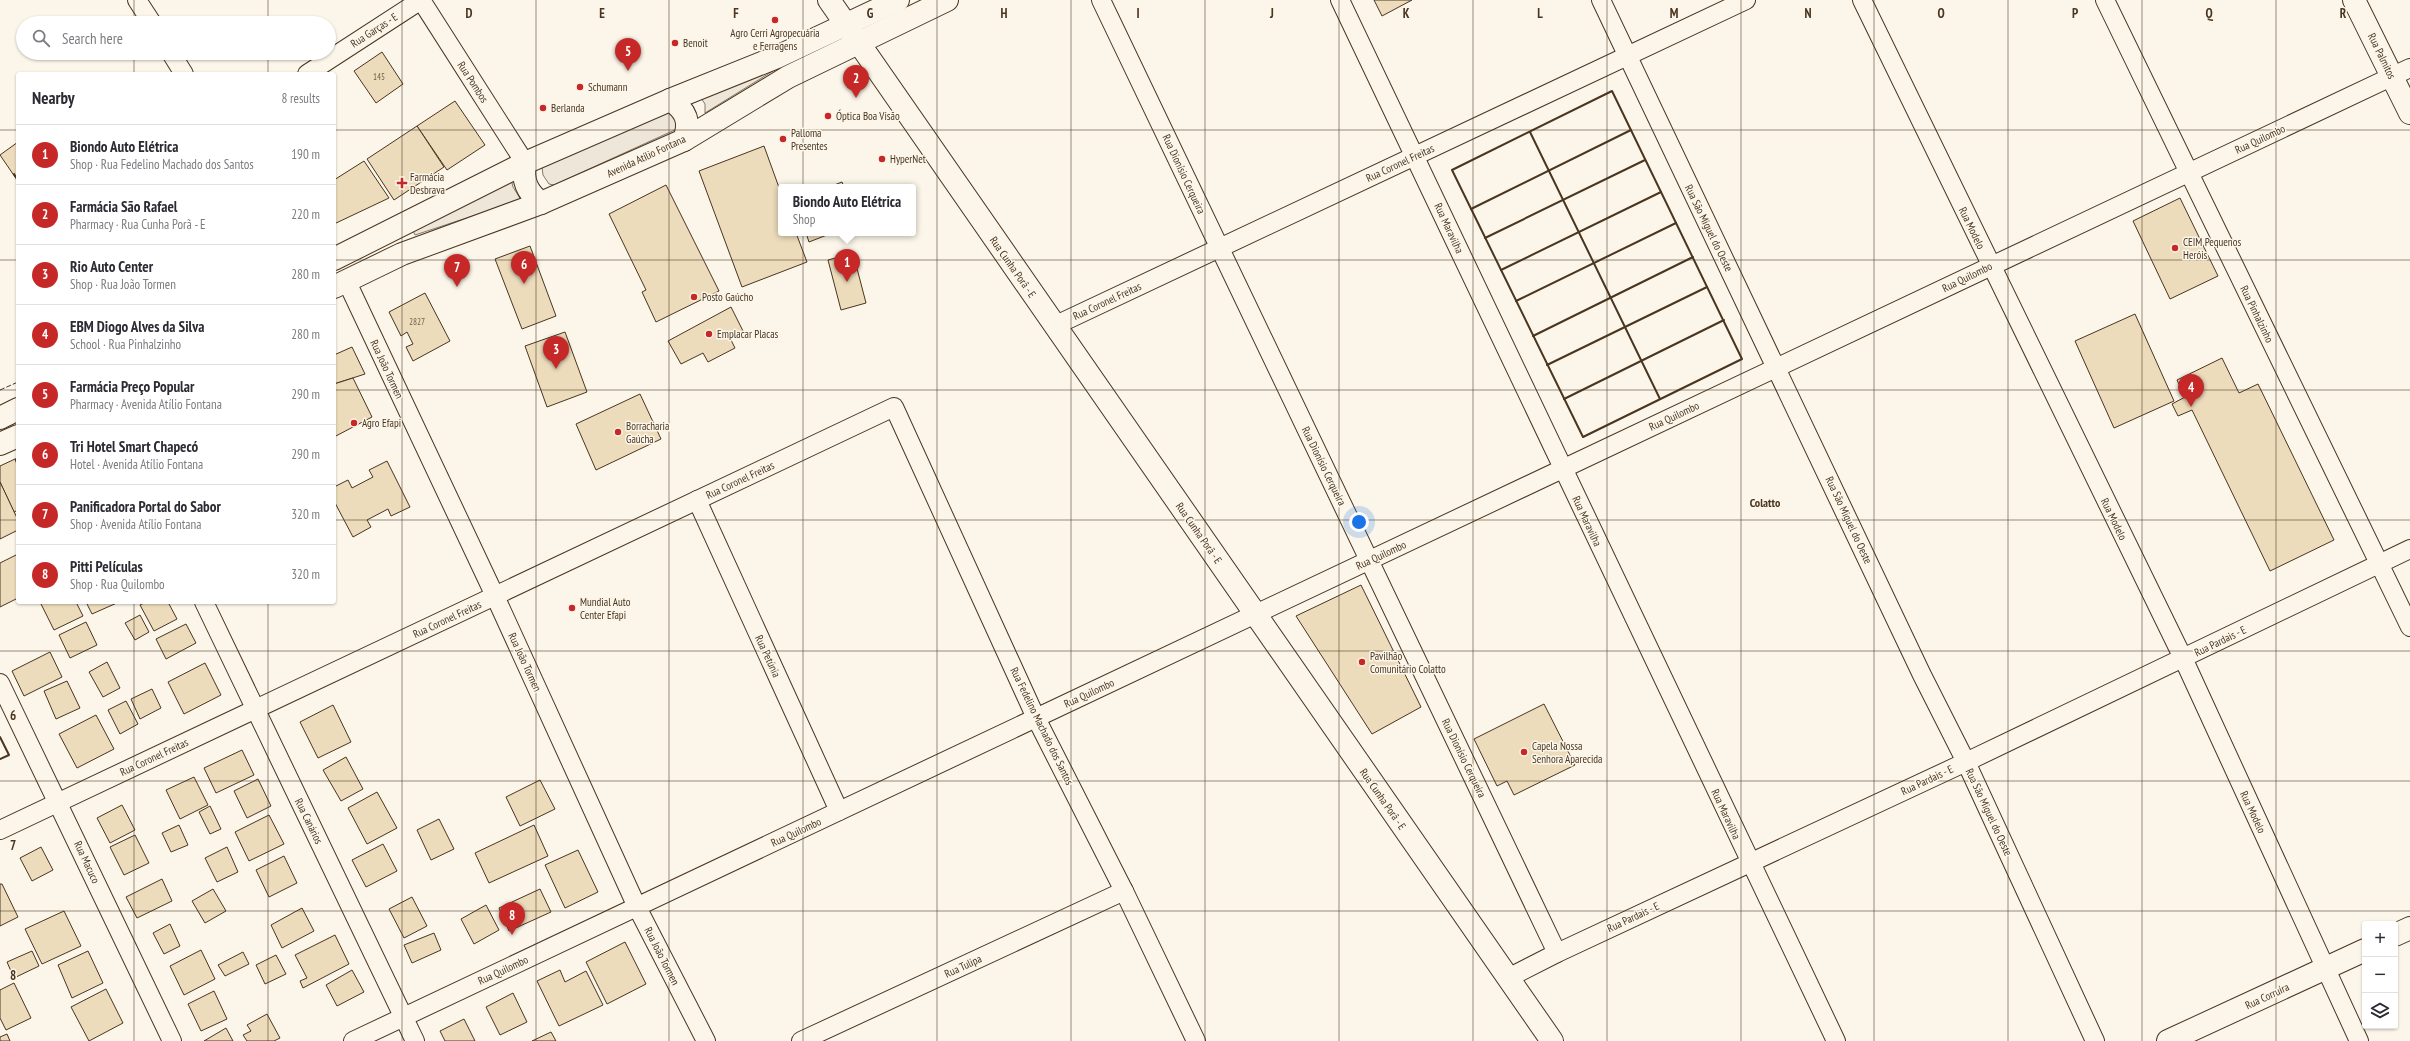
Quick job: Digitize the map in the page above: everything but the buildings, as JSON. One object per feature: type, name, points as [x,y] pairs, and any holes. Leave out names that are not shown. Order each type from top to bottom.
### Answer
[{"type":"street","points":[[137,0],[147,16]]},
{"type":"street","name":"Rua Garças - E","points":[[336,55],[421,0]]},
{"type":"street","name":"Rua Pombos","points":[[421,0],[525,163]]},
{"type":"street","name":"Rua Cunha Porã - E","points":[[829,0],[1552,1041]]},
{"type":"street","points":[[336,258],[525,163],[670,100],[777,57],[898,0]]},
{"type":"street","name":"Avenida Atílio Fontana","points":[[341,284],[402,254],[542,203],[684,140],[788,77],[947,0]]},
{"type":"street","name":"Rua Dionísio Cerqueira","points":[[1101,0],[1557,953]]},
{"type":"street","name":"Rua Maravilha","points":[[1340,0],[1749,862],[1836,1041]]},
{"type":"street","name":"Rua São Miguel do Oeste","points":[[1600,0],[1922,675],[1966,762],[2095,1041]]},
{"type":"street","name":"Rua Coronel Freitas","points":[[1054,326],[1746,0]]},
{"type":"street","name":"Rua Modelo","points":[[1862,0],[1990,266],[2183,658],[2359,1041]]},
{"type":"street","name":"Rua Pinhalzinho","points":[[2105,0],[2410,627]]},
{"type":"street","name":"Rua Palmitos","points":[[2354,0],[2401,73],[2410,113]]},
{"type":"street","points":[[175,60],[183,72]]},
{"type":"street","name":"Rua Garças - E","points":[[310,72],[329,60]]},
{"type":"street","name":"Rua Quilombo","points":[[353,1041],[1036,718],[1254,613],[1369,561],[1990,266],[2401,73]]},
{"type":"street","points":[[670,100],[680,106],[686,116],[688,129],[684,140]]},
{"type":"street","points":[[525,163],[523,175],[526,186],[532,196],[542,203]]},
{"type":"street","name":"Rua João Tormen","points":[[341,284],[495,596],[637,907],[706,1041]]},
{"type":"street","name":"Rua Coronel Freitas","points":[[0,830],[894,407]]},
{"type":"street","name":"Rua Fedelino Machado dos Santos","points":[[894,407],[1036,718],[1124,891],[1196,1041]]},
{"type":"street","points":[[0,418],[16,410]]},
{"type":"street","points":[[0,444],[16,437]]},
{"type":"street","name":"Rua Petúnia","points":[[697,500],[839,811]]},
{"type":"street","name":"Rua Pardais - E","points":[[1508,978],[1557,953],[1749,862],[1966,762],[2410,549]]},
{"type":"street","name":"Rua Canários","points":[[205,604],[414,1041]]},
{"type":"street","name":"Rua Macuco","points":[[0,683],[172,1041]]},
{"type":"street","name":"Rua Tulipa","points":[[801,1041],[1124,891]]},
{"type":"street","points":[[2398,934],[2410,928]]},
{"type":"street","name":"Rua Corruíra","points":[[2168,1041],[2362,951]]},
{"type":"shaded area","points":[[789,61],[705,113],[705,104],[699,95]]},
{"type":"shaded area","points":[[672,109],[679,128],[554,185],[549,184],[543,175],[542,167]]},
{"type":"shaded area","points":[[511,179],[513,187],[521,200],[415,235],[412,228]]},
{"type":"fence","points":[[0,390],[16,383]]},
{"type":"wall","points":[[1612,91],[1742,359],[1583,437],[1452,170],[1612,91]]},
{"type":"wall","points":[[1471,209],[1631,130]]},
{"type":"wall","points":[[1530,132],[1660,399]]},
{"type":"wall","points":[[1485,238],[1645,160]]},
{"type":"wall","points":[[14,174],[16,178]]},
{"type":"wall","points":[[1501,270],[1661,192]]},
{"type":"wall","points":[[1516,301],[1676,223]]},
{"type":"wall","points":[[1533,336],[1693,257]]},
{"type":"wall","points":[[1547,365],[1707,287]]},
{"type":"wall","points":[[1564,399],[1724,320]]},
{"type":"wall","points":[[0,737],[9,755],[0,759]]},
{"type":"place","name":"Agro Cerri Agropecuária e Ferragens","points":[[775,20]]},
{"type":"place","name":"Benoit","points":[[675,43]]},
{"type":"place","name":"Farmácia Preço Popular","points":[[628,71]]},
{"type":"place","name":"Schumann","points":[[580,87]]},
{"type":"place","name":"Farmácia São Rafael","points":[[856,98]]},
{"type":"place","name":"Berlanda","points":[[543,108]]},
{"type":"place","name":"Óptica Boa Visão","points":[[828,116]]},
{"type":"place","name":"Palloma Presentes","points":[[783,139]]},
{"type":"place","name":"HyperNet","points":[[882,159]]},
{"type":"place","name":"Farmácia Desbrava","points":[[402,183]]},
{"type":"place","name":"CEIM Pequenos Heróis","points":[[2175,248]]},
{"type":"place","name":"Biondo Auto Elétrica","points":[[847,282]]},
{"type":"place","name":"Tri Hotel Smart Chapecó","points":[[524,284]]},
{"type":"place","name":"Panificadora Portal do Sabor","points":[[457,287]]},
{"type":"place","name":"Posto Gaúcho","points":[[694,297]]},
{"type":"place","name":"Emplacar Placas","points":[[709,334]]},
{"type":"place","name":"Rio Auto Center","points":[[556,369]]},
{"type":"place","name":"EBM Diogo Alves da Silva","points":[[2191,407]]},
{"type":"place","name":"Agro Efapi","points":[[354,423]]},
{"type":"place","name":"Borracharia Gaúcha","points":[[618,432]]},
{"type":"place","name":"Mundial Auto Center Efapi","points":[[572,608]]},
{"type":"place","name":"Pavilhão Comunitário Colatto","points":[[1362,662]]},
{"type":"place","name":"Capela Nossa Senhora Aparecida","points":[[1524,752]]},
{"type":"place","name":"Pitti Películas","points":[[512,935]]},
{"type":"district","name":"Colatto","points":[[1765,503]]}]
